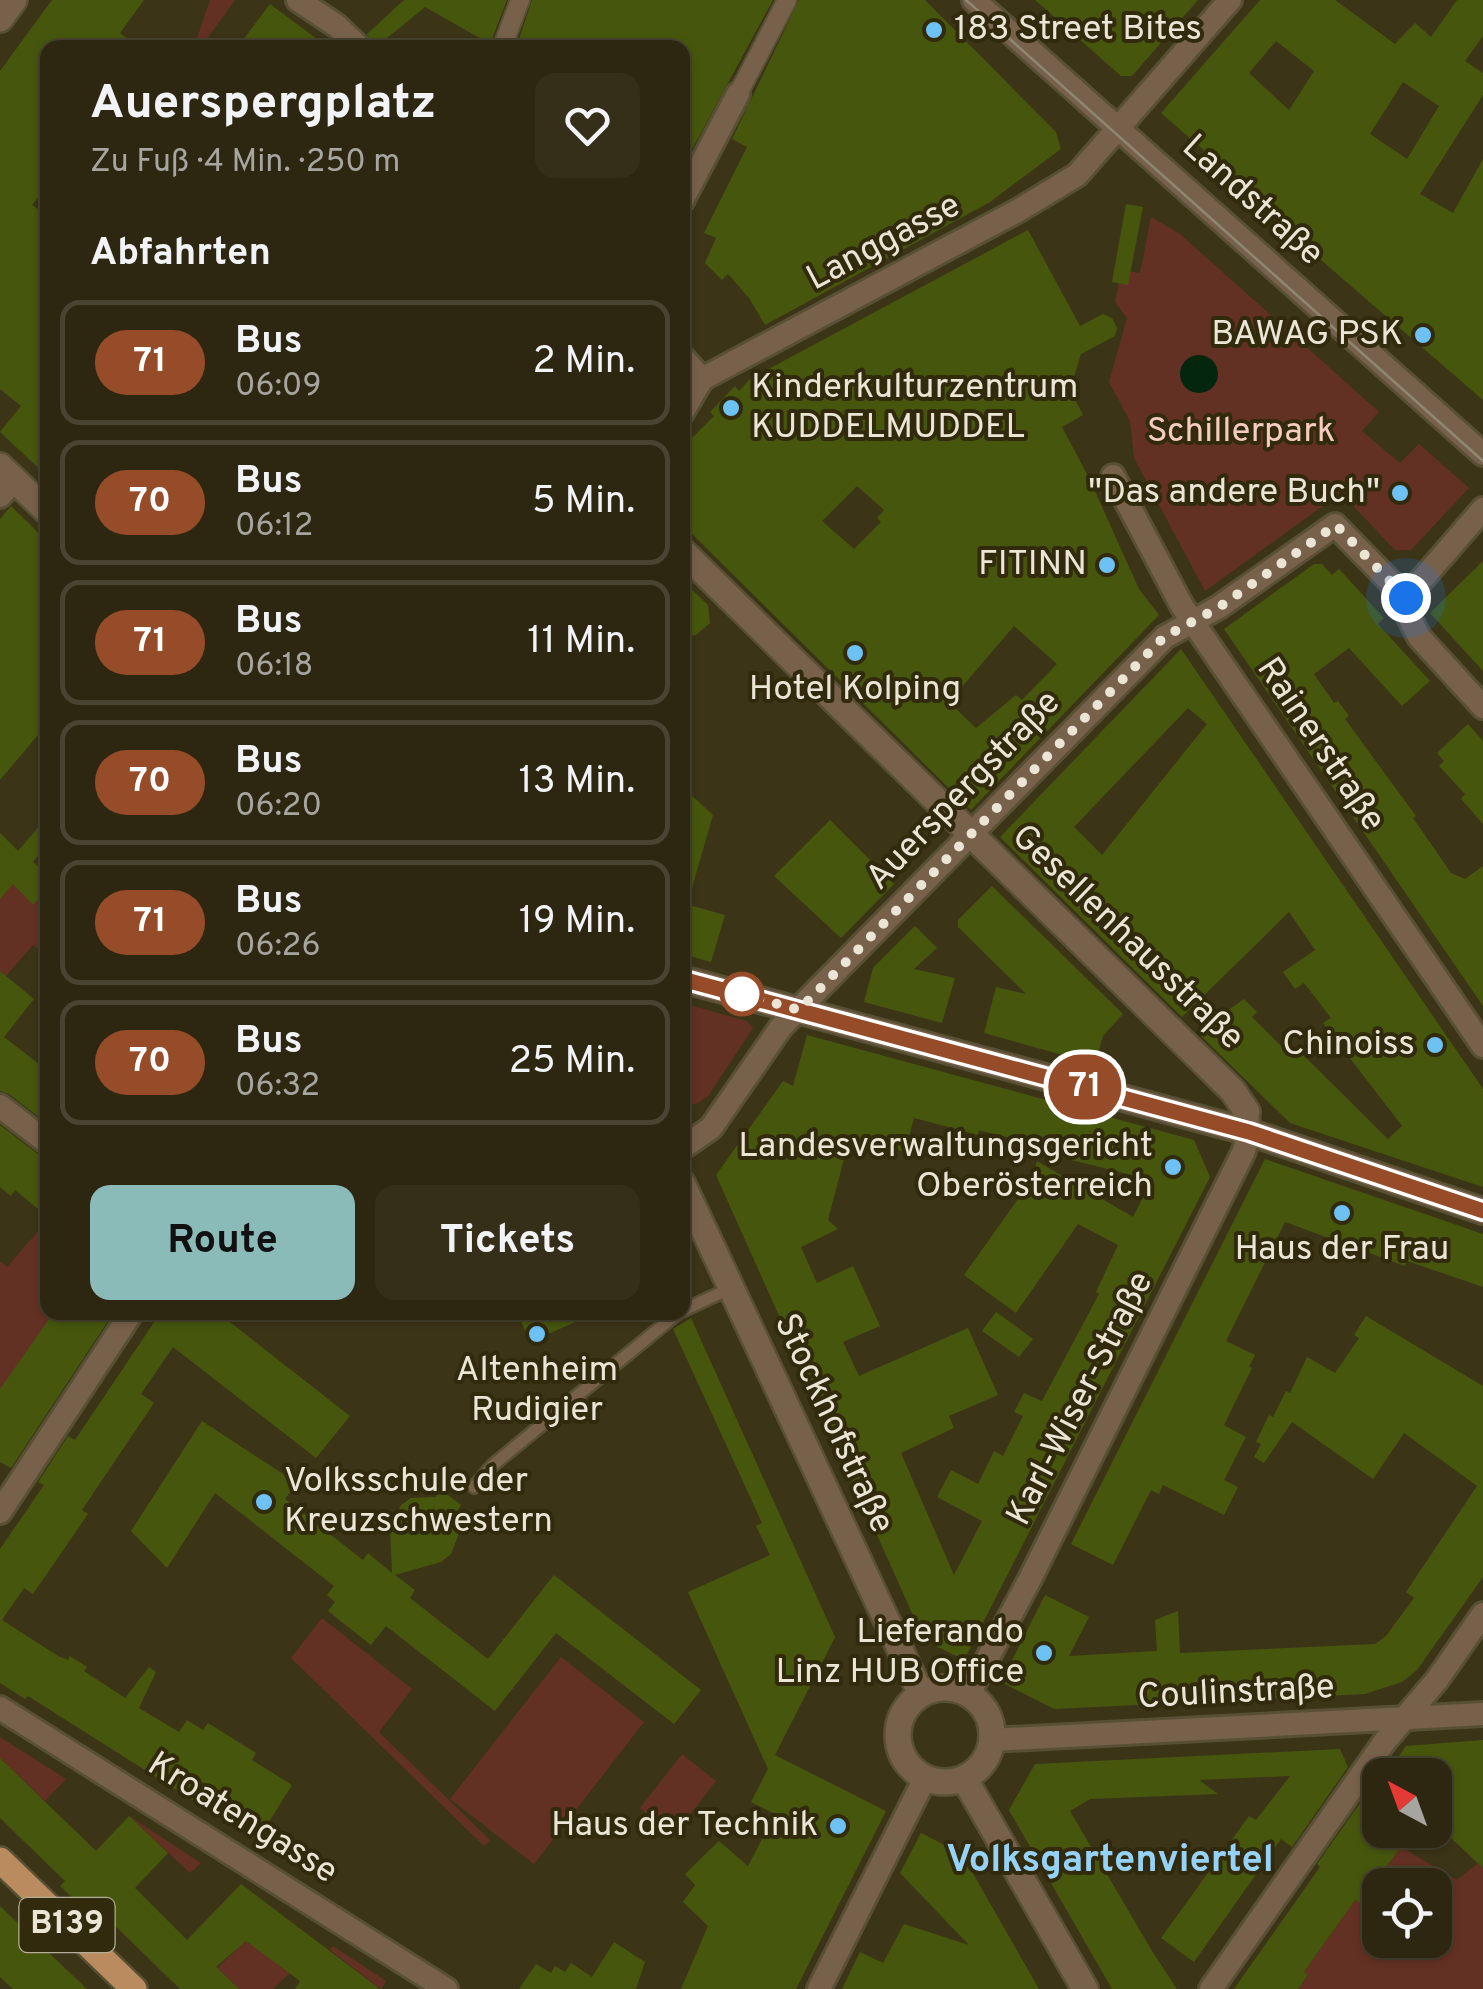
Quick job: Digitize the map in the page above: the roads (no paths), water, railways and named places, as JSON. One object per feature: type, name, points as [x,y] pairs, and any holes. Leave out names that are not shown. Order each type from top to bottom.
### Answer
[{"type":"main road","name":"B139","points":[[0,1860],[134,1989]]},
{"type":"street","points":[[0,19],[14,0]]},
{"type":"street","points":[[298,0],[351,40]]},
{"type":"street","points":[[505,40],[520,0]]},
{"type":"street","points":[[690,187],[787,0]]},
{"type":"street","name":"Landstraße","points":[[974,0],[1483,454]]},
{"type":"street","name":"Langgasse","points":[[702,379],[1019,210],[1077,175],[1230,0]]},
{"type":"street","points":[[690,366],[702,379],[690,399]]},
{"type":"street","name":"Rainerstraße","points":[[1113,476],[1192,622],[1483,1046]]},
{"type":"street","points":[[5,481],[40,506]]},
{"type":"street","points":[[1483,510],[1406,598],[1413,628],[1483,707]]},
{"type":"street","name":"Auerspergstraße","points":[[690,1142],[711,1128],[781,1027],[1164,637],[1218,608],[1336,525],[1406,598]]},
{"type":"street","name":"Gesellenhausstraße","points":[[690,559],[1233,1091],[1248,1122]]},
{"type":"street","points":[[690,981],[1248,1122],[1483,1211]]},
{"type":"street","points":[[0,1106],[40,1137]]},
{"type":"street","name":"Karl-Wiser-Straße","points":[[968,1694],[1030,1580],[1244,1151],[1248,1122]]},
{"type":"street","name":"Stockhofstraße","points":[[690,1200],[921,1694]]},
{"type":"street","points":[[0,1512],[127,1320]]},
{"type":"street","points":[[1211,1989],[1385,1741],[1437,1680],[1483,1614]]},
{"type":"street","points":[[945,1688],[968,1694],[984,1710],[992,1740],[980,1766],[964,1778],[944,1782],[925,1778],[907,1764],[898,1744],[905,1710],[921,1694],[945,1688]]},
{"type":"street","name":"Kroatengasse","points":[[0,1708],[446,1989]]},
{"type":"street","name":"Coulinstraße","points":[[992,1740],[1483,1714]]},
{"type":"street","points":[[818,1989],[925,1778]]},
{"type":"street","points":[[964,1778],[1085,1989]]},
{"type":"lane","points":[[690,1308],[730,1288]]},
{"type":"lane","points":[[474,1488],[505,1454],[666,1320]]},
{"type":"tram line","points":[[966,0],[1483,461]]},
{"type":"place","name":"183 Street Bites","points":[[934,30]]},
{"type":"place","name":"BAWAG PSK","points":[[1423,335]]},
{"type":"place","name":"Kinderkulturzentrum KUDDELMUDDEL","points":[[731,408]]},
{"type":"place","name":"\"Das andere Buch\"","points":[[1400,493]]},
{"type":"place","name":"FITINN","points":[[1107,565]]},
{"type":"place","name":"Hotel Kolping","points":[[855,653]]},
{"type":"place","name":"Chinoiss","points":[[1435,1045]]},
{"type":"place","name":"Landesverwaltungsgericht Oberösterreich","points":[[1173,1167]]},
{"type":"place","name":"Haus der Frau","points":[[1342,1213]]},
{"type":"place","name":"Altenheim Rudigier","points":[[537,1334]]},
{"type":"place","name":"Volksschule der Kreuzschwestern","points":[[264,1502]]},
{"type":"place","name":"Lieferando Linz HUB Office","points":[[1044,1653]]},
{"type":"place","name":"Haus der Technik","points":[[838,1826]]},
{"type":"district","name":"Volksgartenviertel","points":[[1110,1861]]},
{"type":"park label","name":"Schillerpark","points":[[1241,432]]}]
